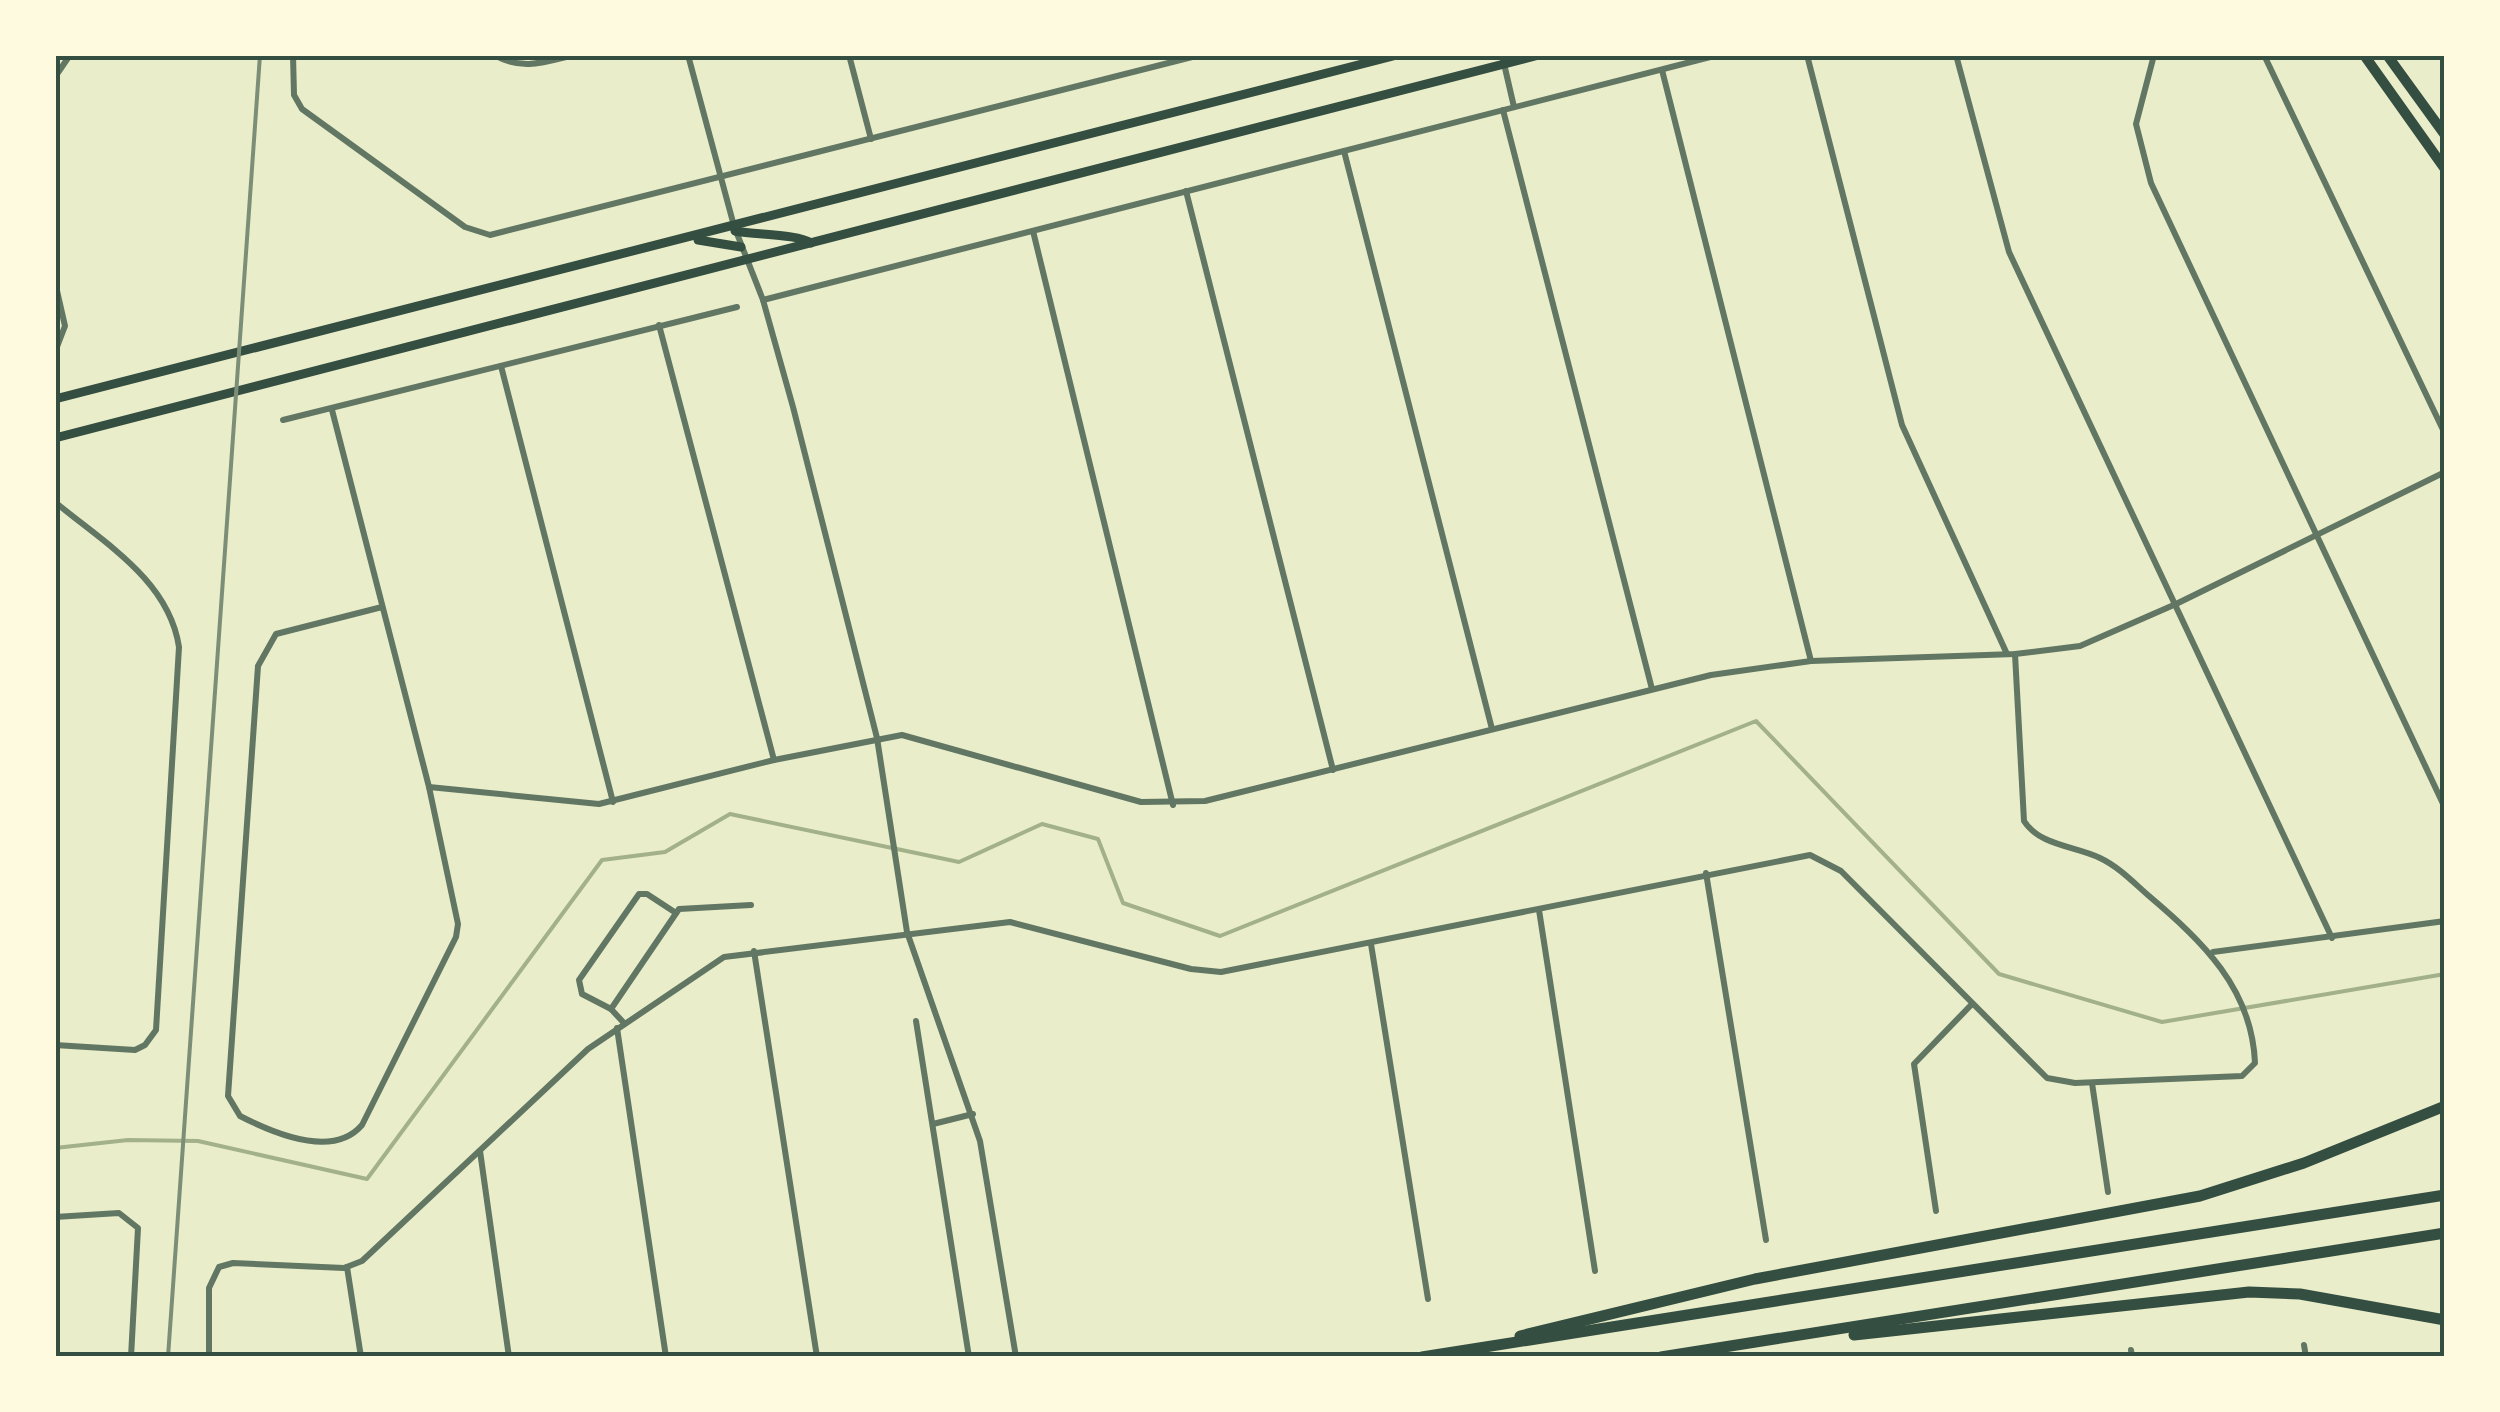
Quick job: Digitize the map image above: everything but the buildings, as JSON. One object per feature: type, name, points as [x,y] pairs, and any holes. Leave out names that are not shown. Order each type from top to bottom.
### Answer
[{"type":"highway","points":[[1487,1347],[1551,1326],[1755,1278],[2200,1196],[2304,1163],[2445,1106]]},
{"type":"highway","points":[[1422,1357],[2445,1195]]},
{"type":"highway","points":[[1662,1357],[2445,1234]]},
{"type":"highway","points":[[1662,1357],[2201,1294],[2300,1294],[2445,1320]]},
{"type":"main road","points":[[55,398],[734,228],[1397,55]]},
{"type":"main road","points":[[1494,55],[1503,60]]},
{"type":"main road","points":[[55,438],[811,244],[1503,60],[1540,55]]},
{"type":"main road","points":[[2364,55],[2445,169]]},
{"type":"main road","points":[[2387,55],[2445,135]]},
{"type":"main road","points":[[734,228],[772,238],[798,236],[811,244]]},
{"type":"main road","points":[[681,239],[708,239],[741,246]]},
{"type":"street","points":[[55,77],[70,55]]},
{"type":"street","points":[[293,55],[294,95],[307,114],[478,234],[504,232],[1200,55]]},
{"type":"street","points":[[494,55],[518,65],[533,66],[574,55]]},
{"type":"street","points":[[688,55],[734,228],[763,300],[877,738],[888,832],[907,932],[973,1114],[1016,1357]]},
{"type":"street","points":[[850,55],[871,139]]},
{"type":"street","points":[[763,300],[1718,55]]},
{"type":"street","points":[[210,1357],[210,1284],[216,1270],[228,1264],[348,1267],[378,1248],[620,1024],[711,963],[754,952],[1010,922],[1203,972],[1371,944],[1803,856],[1823,858],[1841,871],[2046,1078],[2092,1083],[2228,1080],[2247,1073],[2255,1062],[2244,1019],[2227,976],[2212,952],[2112,865],[2045,838],[2026,824],[2011,654],[1902,424],[1807,55]]},
{"type":"street","points":[[1956,55],[2009,252],[2332,938]]},
{"type":"street","points":[[2154,55],[2136,124],[2151,184],[2445,808]]},
{"type":"street","points":[[2264,55],[2445,434]]},
{"type":"street","points":[[1503,60],[1514,107]]},
{"type":"street","points":[[1662,70],[1811,661]]},
{"type":"street","points":[[1503,110],[1652,688]]},
{"type":"street","points":[[1344,151],[1492,729]]},
{"type":"street","points":[[1186,191],[1333,770]]},
{"type":"street","points":[[1032,231],[1173,805]]},
{"type":"street","points":[[55,282],[65,326],[55,352]]},
{"type":"street","points":[[282,420],[737,307]]},
{"type":"street","points":[[659,325],[774,760]]},
{"type":"street","points":[[501,366],[613,802]]},
{"type":"street","points":[[332,410],[382,606],[428,787],[456,906],[457,934],[362,1124],[341,1140],[316,1142],[247,1120],[228,1101],[258,666],[276,634],[382,606]]},
{"type":"street","points":[[428,787],[574,804],[613,802],[877,738],[925,739],[1092,790],[1173,805],[1333,770],[1652,688],[1811,661],[2011,654],[2086,644],[2445,476]]},
{"type":"street","points":[[55,502],[150,583],[169,607],[179,646],[156,1030],[145,1046],[135,1050],[55,1045]]},
{"type":"street","points":[[1706,873],[1766,1240]]},
{"type":"street","points":[[666,1357],[620,1024],[611,1008],[582,994],[578,980],[639,894],[647,894],[676,913]]},
{"type":"street","points":[[611,1008],[676,913],[687,906],[751,905]]},
{"type":"street","points":[[1539,910],[1594,1271]]},
{"type":"street","points":[[2212,952],[2445,921]]},
{"type":"street","points":[[1371,944],[1428,1299]]},
{"type":"street","points":[[754,952],[816,1357]]},
{"type":"street","points":[[1936,1210],[1914,1064],[1972,1004]]},
{"type":"street","points":[[916,1020],[968,1357]]},
{"type":"street","points":[[2092,1083],[2108,1192]]},
{"type":"street","points":[[933,1124],[973,1114]]},
{"type":"street","points":[[480,1150],[509,1357]]},
{"type":"street","points":[[55,1216],[119,1213],[128,1217],[139,1237],[131,1357]]},
{"type":"street","points":[[348,1267],[361,1357]]},
{"type":"street","points":[[2304,1345],[2306,1357]]},
{"type":"waterway","points":[[55,1148],[128,1140],[198,1141],[367,1179],[602,860],[665,852],[730,814],[959,862],[1042,824],[1098,839],[1123,903],[1220,936],[1756,721],[1999,974],[2162,1022],[2445,974]]},
{"type":"railway","points":[[168,1357],[260,55]]}]
